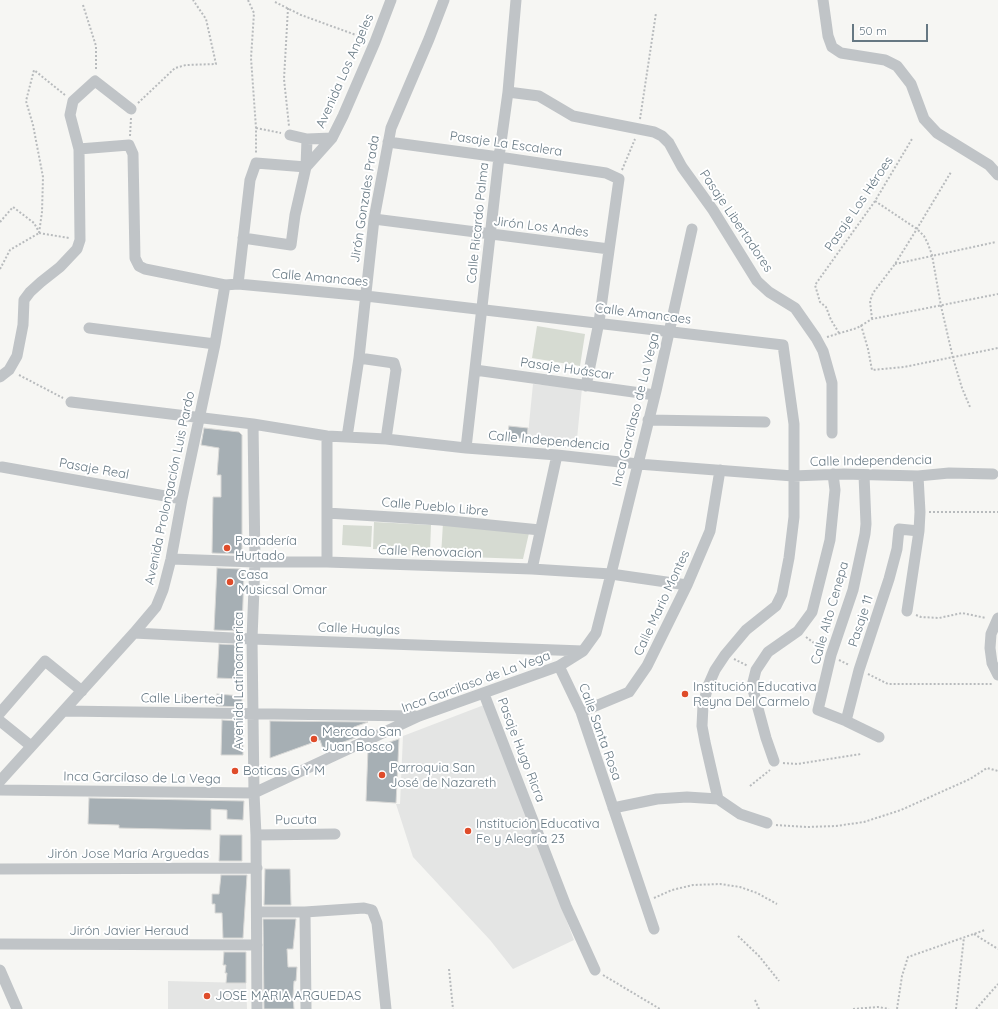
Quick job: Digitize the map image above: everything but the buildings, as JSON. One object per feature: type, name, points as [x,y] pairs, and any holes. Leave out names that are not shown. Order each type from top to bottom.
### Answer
[{"type":"street","name":"Avenida Los Angeles","points":[[306,167],[332,138],[375,42],[391,0]]},
{"type":"street","name":"Jirón Gonzales Prada","points":[[348,437],[359,358],[374,219],[391,128],[444,0]]},
{"type":"street","name":"Calle Ricardo Palma","points":[[466,448],[499,156],[508,92],[516,0]]},
{"type":"street","points":[[823,0],[828,36],[832,47],[841,53],[885,60],[897,66],[911,84],[924,119],[937,133],[989,165],[998,174]]},
{"type":"street","points":[[0,377],[9,370],[17,356],[23,325],[24,300],[30,292],[77,249],[80,240],[79,148],[70,115],[73,101],[95,81],[131,109]]},
{"type":"street","name":"Pasaje Libertadores","points":[[508,92],[539,96],[573,116],[654,132],[662,136],[669,143],[682,167],[713,210],[757,281],[769,292],[795,308],[816,338],[823,351],[832,383],[832,433]]},
{"type":"street","points":[[290,135],[307,139],[332,138]]},
{"type":"street","points":[[244,238],[291,245],[295,215],[306,167],[307,139]]},
{"type":"street","name":"Pasaje La Escalera","points":[[388,142],[499,156],[606,173],[619,179]]},
{"type":"street","points":[[79,148],[129,145]]},
{"type":"street","name":"Calle Amancaes","points":[[129,145],[133,154],[135,258],[139,266],[145,269],[225,285],[238,284],[366,296],[599,322],[783,345],[794,424],[794,517],[789,558],[782,594],[776,606],[746,630],[725,655],[715,670],[703,706],[702,726],[718,799]]},
{"type":"street","points":[[238,284],[250,180],[256,163],[306,167]]},
{"type":"street","points":[[586,386],[599,322],[619,179]]},
{"type":"street","name":"Jirón Los Andes","points":[[374,219],[609,249]]},
{"type":"street","name":"Inca Garcilaso de La Vega","points":[[0,790],[254,793],[419,716],[559,666],[583,651],[596,633],[655,395],[692,229]]},
{"type":"street","name":"Avenida Prolongación Luis Pardo","points":[[0,781],[134,633],[156,606],[163,590],[171,559],[225,285]]},
{"type":"street","points":[[89,328],[214,344]]},
{"type":"street","points":[[359,358],[394,363],[396,370],[386,439]]},
{"type":"street","name":"Pasaje Huáscar","points":[[475,370],[655,395]]},
{"type":"street","name":"Calle Independencia","points":[[71,402],[253,424],[327,436],[386,439],[638,464],[793,476],[832,474],[918,476],[949,473],[993,474]]},
{"type":"street","points":[[648,420],[765,422]]},
{"type":"street","name":"Avenida Latinoamerica","points":[[253,424],[255,562],[252,639],[252,715],[257,868],[257,1009]]},
{"type":"street","points":[[327,436],[327,562]]},
{"type":"street","points":[[532,569],[557,455]]},
{"type":"street","name":"Pasaje Real","points":[[2,467],[182,499]]},
{"type":"street","name":"Calle Mario Montes","points":[[580,712],[629,692],[647,666],[687,585],[710,531],[720,470]]},
{"type":"street","points":[[774,760],[766,738],[752,686],[756,670],[768,652],[798,630],[812,612],[830,540],[835,490],[832,474]]},
{"type":"street","name":"Calle Alto Cenepa","points":[[846,721],[818,710],[831,655],[853,590],[865,534],[864,475]]},
{"type":"street","points":[[907,611],[919,531],[920,512],[918,476]]},
{"type":"street","name":"Calle Pueblo Libre","points":[[327,513],[440,520],[540,530]]},
{"type":"street","name":"Pasaje 11","points":[[846,721],[859,670],[889,579],[897,549],[899,529],[919,531]]},
{"type":"street","name":"Calle Renovacion","points":[[171,559],[255,562],[327,562],[532,569],[611,574],[687,585]]},
{"type":"street","points":[[998,619],[991,634],[990,648],[992,663],[998,675]]},
{"type":"street","name":"Calle Huaylas","points":[[134,633],[252,639],[583,651]]},
{"type":"street","points":[[0,713],[45,661],[82,691]]},
{"type":"street","name":"Calle Santa Rosa","points":[[559,666],[580,712],[654,929]]},
{"type":"street","name":"Pasaje Hugo Ricra","points":[[484,694],[566,906],[595,970]]},
{"type":"street","name":"Calle Liberted","points":[[64,711],[252,715],[419,716]]},
{"type":"street","points":[[0,721],[32,746]]},
{"type":"street","points":[[846,721],[879,737]]},
{"type":"street","points":[[613,808],[657,799],[687,797],[718,799],[740,814],[767,823]]},
{"type":"street","name":"Pucuta","points":[[256,835],[335,834]]},
{"type":"street","name":"Jirón Jose María Arguedas","points":[[0,869],[257,868]]},
{"type":"street","points":[[257,912],[306,912],[364,908],[372,910],[377,923],[386,1009]]},
{"type":"street","points":[[306,912],[306,1009]]},
{"type":"street","name":"Jirón Javier Heraud","points":[[0,944],[257,945]]},
{"type":"street","points":[[0,970],[17,1009]]},
{"type":"path","points":[[129,145],[131,109],[175,68],[186,65],[216,64],[206,19],[192,0]]},
{"type":"path","points":[[248,0],[254,13],[251,58],[256,128],[256,163]]},
{"type":"path","points":[[275,2],[324,23],[375,42]]},
{"type":"path","points":[[83,5],[96,46],[95,81]]},
{"type":"path","points":[[256,128],[290,135],[284,79],[288,8]]},
{"type":"path","points":[[619,179],[638,129],[656,13]]},
{"type":"path","points":[[39,233],[42,212],[43,178],[33,125],[26,101],[34,70],[73,101]]},
{"type":"path","name":"Pasaje Los Héroes","points":[[839,333],[831,320],[826,307],[820,302],[815,285],[875,200],[912,139]]},
{"type":"path","points":[[872,319],[870,301],[873,293],[895,264],[951,172]]},
{"type":"path","points":[[875,200],[917,229],[924,236],[928,244],[932,255],[941,306],[953,358],[962,388],[970,407]]},
{"type":"path","points":[[0,222],[13,208],[34,223],[39,233]]},
{"type":"path","points":[[0,270],[10,250],[39,233],[80,240]]},
{"type":"path","points":[[895,264],[996,242]]},
{"type":"path","points":[[816,338],[823,338],[857,328],[872,319],[998,294]]},
{"type":"path","points":[[861,325],[872,370],[904,367],[953,358],[982,350],[998,348]]},
{"type":"path","points":[[9,370],[71,402]]},
{"type":"path","points":[[920,512],[998,512]]},
{"type":"path","points":[[907,611],[922,617],[938,618],[962,614],[998,619]]},
{"type":"path","points":[[798,630],[831,655],[888,684],[998,684]]},
{"type":"path","points":[[725,655],[756,670]]},
{"type":"path","points":[[750,786],[774,766],[774,760],[786,764],[796,764],[861,754]]},
{"type":"path","points":[[767,823],[807,827],[836,826],[864,822],[901,810],[970,779],[987,768],[998,771]]},
{"type":"path","points":[[645,902],[672,890],[693,885],[720,884],[740,887],[757,893],[777,904]]},
{"type":"path","points":[[897,1009],[902,976],[908,957],[985,930]]},
{"type":"path","points":[[974,934],[998,949]]},
{"type":"path","points":[[738,936],[759,956],[778,981]]},
{"type":"path","points":[[956,1009],[964,937]]},
{"type":"path","points":[[449,969],[453,1009]]},
{"type":"path","points":[[595,970],[660,1009]]},
{"type":"path","points":[[976,1009],[998,984]]},
{"type":"path","points":[[755,1000],[759,1009]]},
{"type":"path","points":[[853,1009],[878,1007],[889,1009]]},
{"type":"shaded area","points":[[537,326],[585,334],[580,366],[532,358]]},
{"type":"shaded area","points":[[533,384],[582,388],[576,449],[527,444]]},
{"type":"shaded area","points":[[374,522],[431,525],[430,552],[373,549]]},
{"type":"shaded area","points":[[443,523],[529,533],[523,559],[441,556]]},
{"type":"shaded area","points":[[343,525],[372,526],[371,547],[342,545]]},
{"type":"shaded area","name":"Institución Educativa Fe y Alegría 23","points":[[484,705],[574,940],[513,969],[490,940],[413,857],[396,804],[400,804],[403,736]]},
{"type":"shaded area","name":"JOSE MARIA ARGUEDAS","points":[[168,981],[246,983],[247,1009],[168,1009]]},
{"type":"place","name":"Panadería Hurtado","points":[[227,548]]},
{"type":"place","name":"Casa Musicsal Omar","points":[[230,582]]},
{"type":"place","name":"Institución Educativa Reyna Del Carmelo","points":[[685,694]]},
{"type":"place","name":"Mercado San Juan Bosco","points":[[314,739]]},
{"type":"place","name":"Boticas G Y M","points":[[235,771]]},
{"type":"place","name":"Parroquia San José de Nazareth","points":[[382,775]]},
{"type":"place","name":"Institución Educativa Fe y Alegría 23","points":[[468,831]]},
{"type":"place","name":"JOSE MARIA ARGUEDAS","points":[[207,996]]}]
